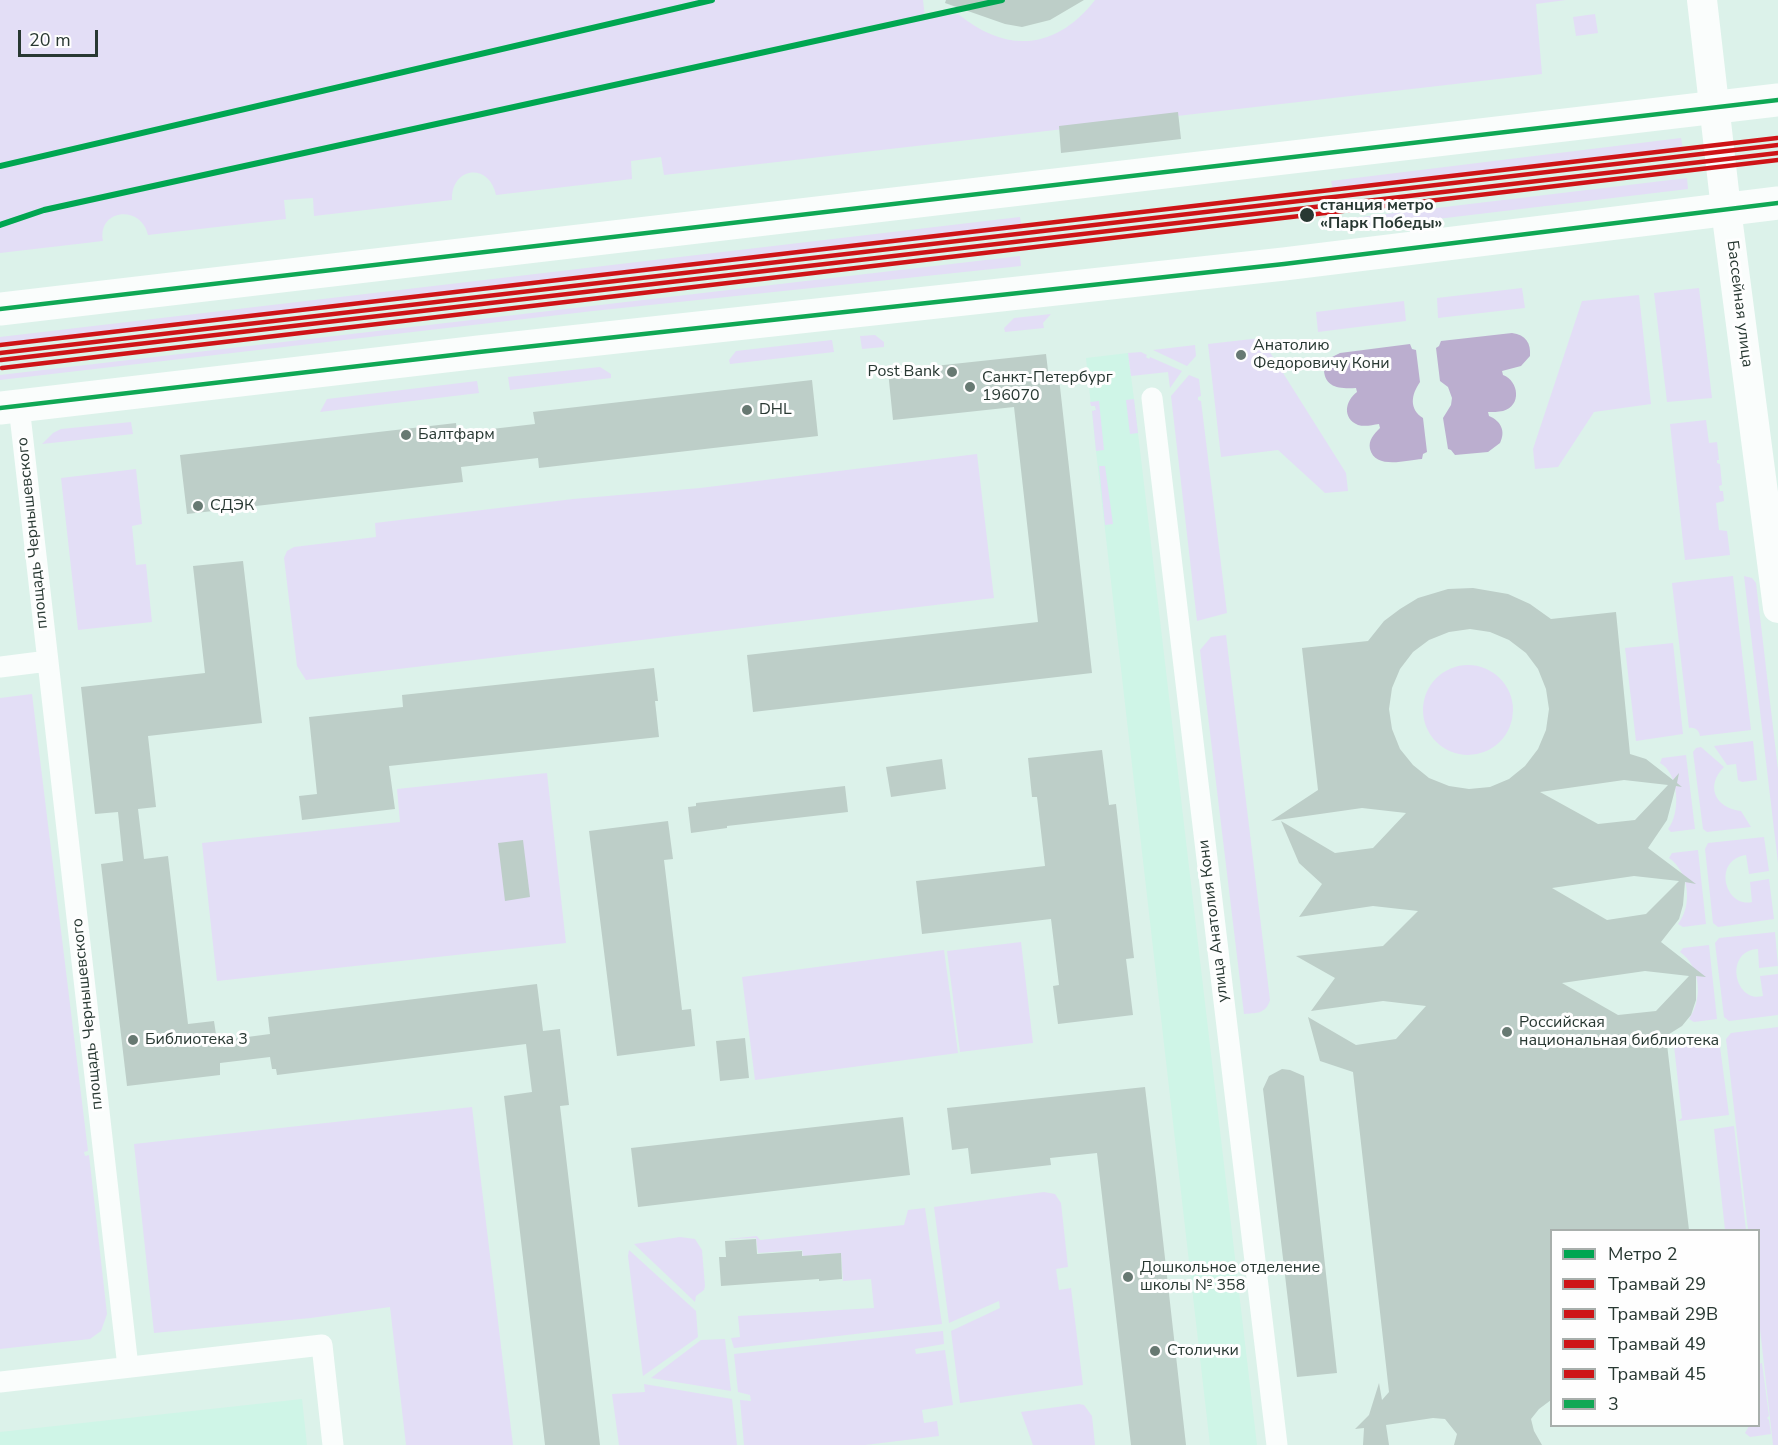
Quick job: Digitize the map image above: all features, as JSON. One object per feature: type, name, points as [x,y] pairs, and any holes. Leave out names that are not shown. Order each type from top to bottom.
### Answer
[{"type":"main road","points":[[0,309],[1778,100]]},
{"type":"main road","points":[[9,407],[479,352],[1284,264],[1778,203]]},
{"type":"street","name":"Бассейная улица","points":[[1702,0],[1726,209],[1778,609]]},
{"type":"street","name":"улица Анатолия Кони","points":[[1152,398],[1276,1445]]},
{"type":"street","name":"площадь Чернышевского","points":[[9,407],[48,661],[128,1368]]},
{"type":"street","points":[[0,667],[48,661]]},
{"type":"street","points":[[0,1382],[322,1345],[333,1445]]},
{"type":"shaded area","points":[[0,0],[923,0],[925,18],[958,14],[976,27],[995,36],[1030,41],[1047,37],[1064,29],[1080,17],[1095,0],[1566,0],[1536,4],[1542,74],[664,175],[661,157],[631,161],[632,179],[496,195],[492,184],[486,177],[479,173],[471,173],[457,181],[453,189],[452,200],[314,216],[313,198],[284,200],[286,219],[148,235],[144,225],[137,218],[121,214],[107,222],[103,230],[103,241],[0,253]]},
{"type":"shaded area","points":[[1595,14],[1598,33],[1576,36],[1573,17]]},
{"type":"shaded area","points":[[1681,138],[1683,149],[1333,191],[1331,181]]},
{"type":"shaded area","points":[[1687,178],[1688,189],[1337,231],[1336,220]]},
{"type":"shaded area","points":[[1020,217],[1022,229],[0,347],[0,337]]},
{"type":"shaded area","points":[[1020,256],[1021,266],[593,311],[0,380],[0,375]]},
{"type":"shaded area","points":[[1522,288],[1525,308],[1438,318],[1437,298]]},
{"type":"shaded area","points":[[1699,288],[1712,398],[1667,402],[1654,293]]},
{"type":"shaded area","points":[[1639,295],[1651,404],[1594,412],[1558,467],[1535,469],[1533,449],[1582,301]]},
{"type":"shaded area","points":[[1404,301],[1406,321],[1318,332],[1316,312]]},
{"type":"shaded area","points":[[1051,314],[1043,323],[1044,328],[1005,332],[1004,328],[1014,318]]},
{"type":"shaded area","points":[[1512,333],[1527,340],[1530,356],[1521,366],[1502,371],[1515,388],[1516,399],[1509,408],[1503,411],[1488,412],[1489,416],[1501,427],[1500,443],[1488,452],[1455,455],[1448,449],[1443,418],[1451,405],[1452,398],[1448,387],[1440,381],[1436,348],[1441,341]]},
{"type":"shaded area","points":[[875,335],[884,342],[884,347],[862,349],[860,336]]},
{"type":"shaded area","points":[[1261,338],[1346,473],[1348,491],[1325,493],[1278,450],[1221,457],[1208,344]]},
{"type":"shaded area","points":[[832,340],[834,352],[730,364],[729,360],[736,351]]},
{"type":"shaded area","points":[[1410,344],[1412,349],[1416,350],[1420,382],[1413,402],[1415,410],[1423,418],[1427,452],[1423,454],[1422,459],[1385,462],[1378,460],[1370,449],[1371,440],[1380,428],[1379,424],[1358,425],[1347,414],[1350,400],[1357,392],[1356,388],[1344,388],[1329,383],[1324,374],[1324,367],[1330,358],[1340,353]]},
{"type":"shaded area","points":[[1195,345],[1196,356],[1187,366],[1153,350]]},
{"type":"shaded area","points":[[1141,352],[1149,359],[1150,357],[1182,371],[1170,388],[1168,372],[1131,376],[1128,353]]},
{"type":"shaded area","points":[[1128,353],[1257,1445],[1210,1445],[1096,451],[1092,411],[1096,410],[1095,406],[1091,406],[1086,358]]},
{"type":"shaded area","points":[[600,367],[611,374],[611,378],[510,390],[508,377]]},
{"type":"shaded area","points":[[1189,375],[1199,379],[1201,396],[1198,400],[1201,401],[1227,613],[1197,621],[1171,396]]},
{"type":"shaded area","points":[[477,381],[479,393],[320,412],[327,399]]},
{"type":"shaded area","points":[[1134,399],[1138,433],[1130,434],[1126,400]]},
{"type":"shaded area","points":[[1099,401],[1104,450],[1096,451],[1092,411],[1096,410],[1090,402]]},
{"type":"shaded area","points":[[1706,420],[1709,443],[1717,442],[1719,460],[1717,463],[1720,464],[1722,485],[1719,486],[1720,491],[1723,491],[1724,501],[1716,503],[1719,530],[1727,531],[1730,555],[1685,560],[1670,424]]},
{"type":"shaded area","points":[[131,422],[133,434],[42,444],[53,433],[61,429]]},
{"type":"shaded area","points":[[977,454],[994,598],[306,680],[297,666],[284,558],[287,551],[294,547],[376,537],[375,523],[573,499],[700,488]]},
{"type":"shaded area","points":[[1099,466],[1105,466],[1113,524],[1105,525]]},
{"type":"shaded area","points":[[136,469],[142,524],[132,526],[136,565],[146,564],[152,622],[78,630],[61,478]]},
{"type":"shaded area","points":[[1733,576],[1751,730],[1700,736],[1696,729],[1689,728],[1672,583]]},
{"type":"shaded area","points":[[1744,576],[1752,578],[1756,583],[1778,770],[1778,863]]},
{"type":"shaded area","points":[[1226,635],[1270,1000],[1263,1010],[1244,1014],[1200,650],[1211,637]]},
{"type":"shaded area","points":[[1673,643],[1683,734],[1636,741],[1625,648]]},
{"type":"shaded area","points":[[1468,665],[1485,669],[1500,678],[1509,693],[1513,710],[1509,727],[1500,742],[1485,751],[1468,755],[1451,751],[1436,742],[1427,727],[1423,710],[1427,693],[1436,678],[1451,669]]},
{"type":"shaded area","points":[[32,694],[88,1151],[84,1152],[85,1156],[89,1155],[107,1314],[101,1331],[90,1339],[0,1349],[0,698]]},
{"type":"shaded area","points":[[1753,741],[1757,780],[1742,782],[1738,780],[1736,764],[1727,765],[1714,746]]},
{"type":"shaded area","points":[[1701,747],[1724,767],[1715,781],[1714,788],[1719,801],[1725,806],[1741,811],[1751,827],[1707,832],[1703,829],[1693,752],[1696,748]]},
{"type":"shaded area","points":[[1686,755],[1695,829],[1671,832],[1668,829],[1675,813],[1676,794],[1671,775],[1660,763],[1662,758]]},
{"type":"shaded area","points":[[547,773],[566,943],[217,981],[202,843],[400,822],[397,789]]},
{"type":"shaded area","points":[[1764,837],[1769,871],[1749,874],[1746,855],[1735,859],[1729,865],[1726,883],[1735,898],[1743,902],[1752,902],[1750,882],[1769,879],[1774,919],[1718,927],[1713,923],[1705,849],[1708,843]]},
{"type":"shaded area","points":[[1698,850],[1706,924],[1683,927],[1678,924],[1686,908],[1687,889],[1681,872],[1669,858],[1672,853]]},
{"type":"shaded area","points":[[1775,932],[1778,966],[1759,968],[1758,949],[1747,952],[1740,958],[1737,976],[1745,992],[1753,996],[1763,996],[1760,976],[1778,974],[1778,1015],[1729,1021],[1724,1017],[1715,943],[1719,938]]},
{"type":"shaded area","points":[[1021,942],[1033,1043],[960,1052],[947,951]]},
{"type":"shaded area","points":[[1709,945],[1717,1019],[1694,1022],[1689,1019],[1696,1002],[1698,984],[1692,966],[1680,952],[1683,948]]},
{"type":"shaded area","points":[[944,950],[958,1053],[755,1080],[742,977]]},
{"type":"shaded area","points":[[1778,1027],[1778,1445],[1773,1445],[1760,1329],[1760,1229],[1748,1229],[1726,1039],[1731,1033]]},
{"type":"shaded area","points":[[1719,1039],[1729,1115],[1678,1121],[1682,1118],[1674,1046]]},
{"type":"shaded area","points":[[472,1107],[513,1445],[406,1445],[390,1307],[311,1318],[154,1333],[134,1144]]},
{"type":"shaded area","points":[[1734,1126],[1746,1229],[1725,1229],[1714,1129]]},
{"type":"shaded area","points":[[1044,1192],[1055,1194],[1061,1203],[1068,1267],[1056,1269],[1059,1290],[1071,1288],[1083,1385],[960,1403],[951,1331],[1000,1308],[999,1301],[949,1323],[934,1207]]},
{"type":"shaded area","points":[[925,1208],[942,1324],[734,1348],[731,1338],[740,1337],[738,1316],[874,1308],[871,1279],[843,1281],[841,1253],[803,1256],[802,1250],[758,1253],[756,1238],[727,1239],[757,1236],[760,1240],[904,1225],[908,1210]]},
{"type":"shaded area","points":[[680,1237],[695,1239],[702,1250],[705,1286],[704,1290],[696,1296],[695,1302],[634,1244]]},
{"type":"shaded area","points":[[629,1250],[696,1311],[698,1337],[643,1376],[628,1256]]},
{"type":"shaded area","points":[[943,1331],[944,1344],[915,1349],[916,1354],[945,1350],[953,1405],[922,1410],[924,1423],[937,1421],[939,1436],[865,1445],[744,1445],[740,1400],[751,1401],[750,1395],[738,1392],[734,1354]]},
{"type":"shaded area","points":[[725,1339],[731,1391],[651,1378],[701,1340]]},
{"type":"shaded area","points":[[1762,1363],[1769,1416],[1767,1418],[1771,1434],[1750,1437],[1745,1433],[1748,1427],[1760,1427],[1760,1364]]},
{"type":"shaded area","points":[[644,1384],[732,1399],[737,1445],[619,1445],[612,1394],[645,1392]]},
{"type":"shaded area","points":[[302,1399],[307,1445],[0,1445],[0,1432]]},
{"type":"shaded area","points":[[1084,1405],[1092,1416],[1095,1445],[1033,1445],[1021,1412]]},
{"type":"building","points":[[946,0],[1084,0],[1050,20],[1022,27],[1005,24],[945,3]]},
{"type":"building","points":[[1178,112],[1181,139],[1061,153],[1059,126]]},
{"type":"building","points":[[1046,354],[1049,379],[1059,378],[1092,673],[753,712],[747,655],[1038,622],[1014,407],[893,420],[888,371]]},
{"type":"building","points":[[812,380],[818,436],[539,468],[538,458],[461,467],[463,482],[187,514],[180,455],[456,423],[457,433],[535,424],[533,412]]},
{"type":"building","points":[[243,561],[262,723],[148,736],[156,807],[138,809],[144,859],[168,856],[188,1024],[214,1021],[217,1041],[270,1034],[268,1017],[537,984],[543,1031],[560,1029],[569,1105],[560,1106],[600,1445],[545,1445],[504,1096],[532,1092],[526,1044],[277,1075],[276,1069],[272,1069],[270,1057],[220,1063],[220,1075],[127,1086],[101,864],[123,861],[118,812],[95,814],[81,687],[205,673],[193,566]]},
{"type":"building","points":[[1473,588],[1508,594],[1530,604],[1551,619],[1616,612],[1630,754],[1646,759],[1673,780],[1679,773],[1677,783],[1682,787],[1676,786],[1667,820],[1648,848],[1696,884],[1685,882],[1679,919],[1661,942],[1706,977],[1696,976],[1696,1000],[1691,1015],[1682,1026],[1666,1036],[1689,1229],[1550,1229],[1550,1401],[1531,1419],[1534,1431],[1542,1445],[1454,1445],[1457,1434],[1445,1419],[1433,1418],[1386,1425],[1389,1445],[1363,1445],[1364,1428],[1355,1429],[1369,1415],[1379,1383],[1382,1400],[1389,1392],[1353,1072],[1320,1061],[1308,1017],[1356,1045],[1396,1039],[1426,1006],[1383,1001],[1311,1011],[1335,978],[1296,956],[1383,946],[1418,911],[1373,906],[1299,917],[1322,884],[1299,863],[1281,821],[1335,853],[1373,848],[1406,813],[1362,808],[1271,821],[1318,790],[1302,648],[1368,641],[1384,621],[1418,598],[1448,589]],"holes":[[[1470,629],[1490,632],[1509,640],[1526,653],[1538,669],[1546,689],[1549,709],[1546,730],[1538,749],[1525,766],[1509,779],[1490,787],[1469,789],[1449,786],[1429,778],[1413,765],[1400,749],[1392,729],[1389,709],[1392,688],[1400,669],[1413,652],[1429,640],[1449,632]],[[1624,780],[1668,785],[1635,820],[1598,824],[1540,792]],[[1634,876],[1679,881],[1646,914],[1607,920],[1552,888]],[[1645,971],[1689,976],[1656,1011],[1618,1015],[1562,983]]]},
{"type":"building","points":[[654,668],[659,737],[389,766],[395,809],[302,820],[299,796],[317,794],[309,717],[403,707],[402,695]]},
{"type":"building","points":[[1102,750],[1109,805],[1116,804],[1134,958],[1126,959],[1133,1015],[1058,1024],[1053,986],[1059,985],[1051,919],[922,934],[916,881],[1045,866],[1037,797],[1032,797],[1028,758]]},
{"type":"building","points":[[942,759],[946,789],[891,797],[886,767]]},
{"type":"building","points":[[845,786],[848,812],[727,826],[727,828],[691,833],[688,807],[696,806],[696,803]]},
{"type":"building","points":[[668,821],[673,859],[664,860],[682,1010],[691,1009],[695,1046],[617,1056],[589,831]]},
{"type":"building","points":[[523,840],[530,897],[505,901],[498,843]]},
{"type":"building","points":[[745,1038],[749,1078],[720,1081],[716,1041]]},
{"type":"building","points":[[1282,1069],[1304,1076],[1337,1373],[1297,1377],[1263,1089],[1269,1076]]},
{"type":"building","points":[[1145,1087],[1186,1445],[1131,1445],[1097,1153],[1050,1158],[1051,1165],[971,1174],[968,1148],[952,1150],[947,1108]]},
{"type":"building","points":[[903,1117],[910,1175],[638,1207],[631,1148]]},
{"type":"building","points":[[756,1239],[757,1254],[802,1251],[802,1256],[841,1253],[842,1279],[721,1286],[719,1257],[726,1257],[725,1241]]},
{"type":"metro line","name":"2","points":[[0,166],[712,0]]},
{"type":"metro line","name":"2","points":[[0,225],[44,210],[1002,0]]},
{"type":"tram line","name":"49","points":[[0,345],[1777,138]]},
{"type":"tram line","name":"29","points":[[0,353],[1778,145]]},
{"type":"tram line","name":"29В","points":[[1,360],[1778,153]]},
{"type":"tram line","name":"45","points":[[2,368],[1778,160]]},
{"type":"transit line","name":"3","points":[[0,309],[1778,100]]},
{"type":"transit line","name":"3","points":[[0,408],[479,352],[1284,264],[1778,203]]},
{"type":"place","name":"станция метро «Парк Победы»","points":[[1307,215]]},
{"type":"place","name":"Анатолию Федоровичу Кони","points":[[1241,355]]},
{"type":"place","name":"Post Bank","points":[[952,372]]},
{"type":"place","name":"Санкт-Петербург 196070","points":[[970,387]]},
{"type":"place","name":"DHL","points":[[747,410]]},
{"type":"place","name":"Балтфарм","points":[[406,435]]},
{"type":"place","name":"СДЭК","points":[[198,506]]},
{"type":"place","name":"Российская национальная библиотека","points":[[1507,1032]]},
{"type":"place","name":"Библиотека 3","points":[[133,1040]]},
{"type":"place","name":"Дошкольное отделение школы № 358","points":[[1128,1277]]},
{"type":"place","name":"Столички","points":[[1155,1351]]}]
